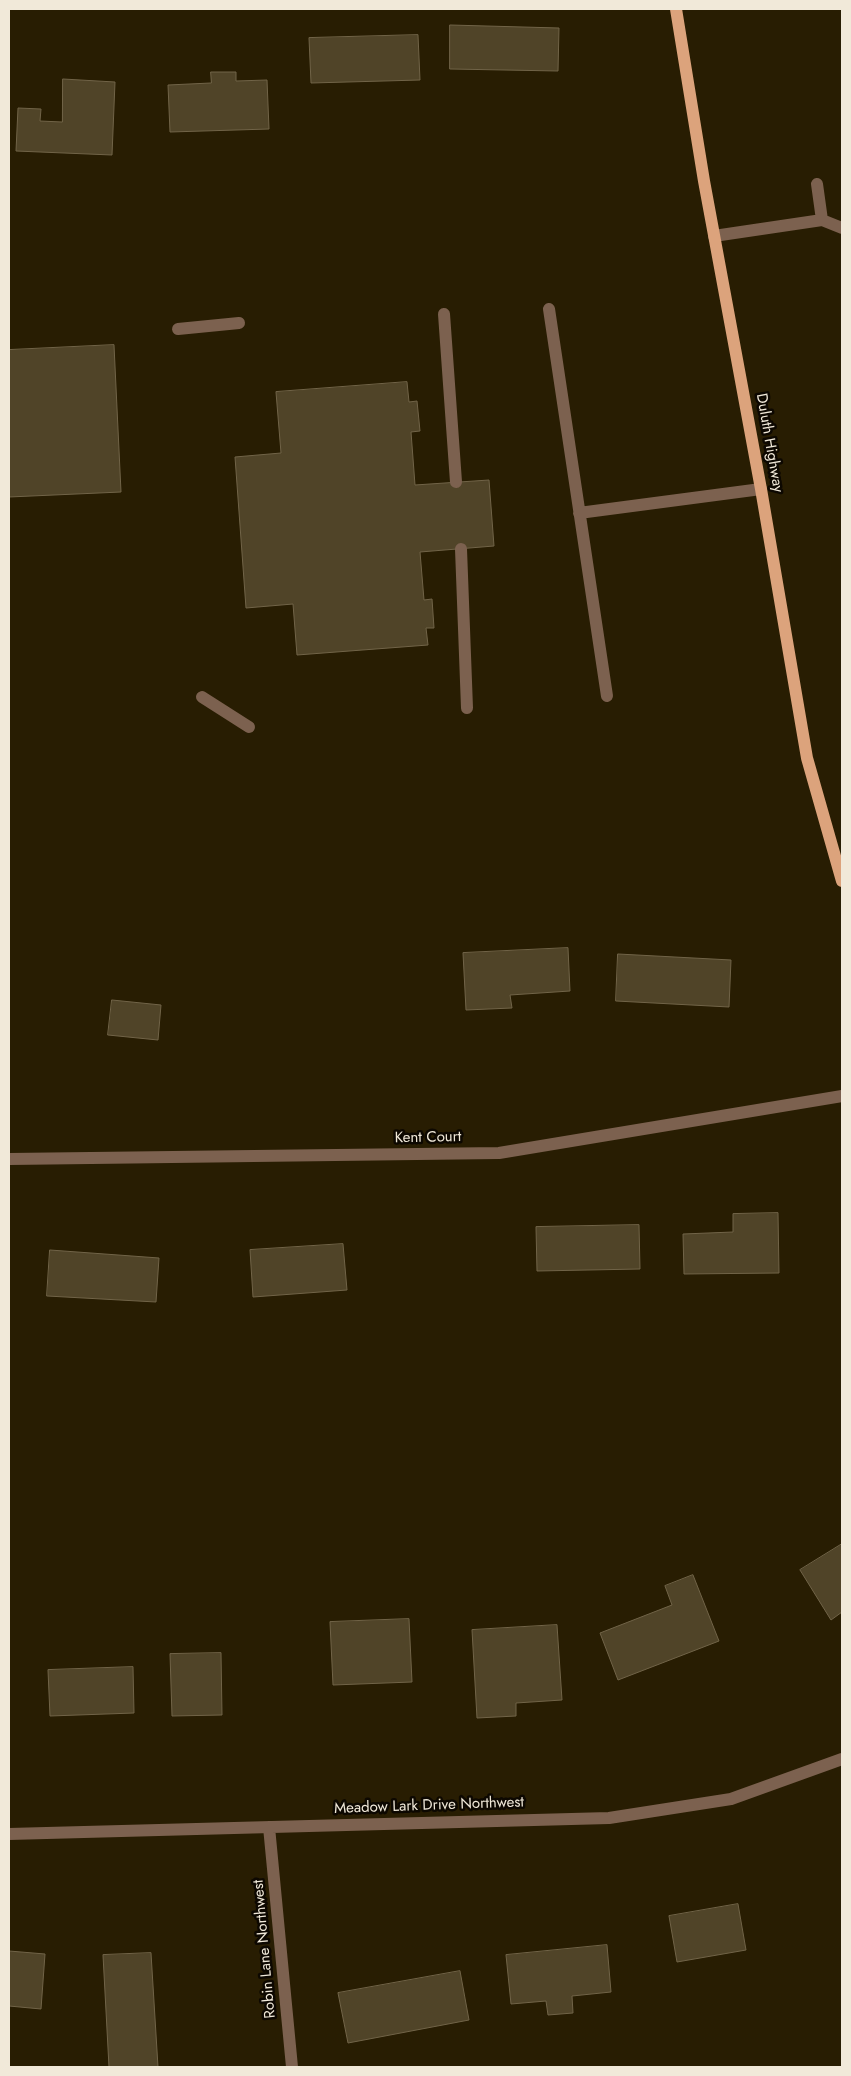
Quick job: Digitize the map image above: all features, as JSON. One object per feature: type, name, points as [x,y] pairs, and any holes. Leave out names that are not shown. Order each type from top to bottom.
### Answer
[{"type":"main road","name":"Duluth Highway","points":[[676,9],[714,236],[761,489],[807,758],[842,881]]},
{"type":"street","points":[[817,184],[822,220]]},
{"type":"street","points":[[714,236],[822,220],[842,228]]},
{"type":"street","points":[[549,309],[608,696]]},
{"type":"street","points":[[444,314],[456,482]]},
{"type":"street","points":[[178,329],[239,323]]},
{"type":"street","points":[[579,512],[761,489]]},
{"type":"street","points":[[461,549],[467,708]]},
{"type":"street","points":[[202,698],[249,727]]},
{"type":"street","name":"Kent Court","points":[[9,1158],[499,1153],[842,1096]]},
{"type":"street","name":"Meadow Lark Drive Northwest","points":[[9,1834],[608,1818],[731,1799],[842,1759]]},
{"type":"street","name":"Robin Lane Northwest","points":[[269,1827],[292,2067]]},
{"type":"building","points":[[450,25],[559,28],[558,71],[450,69]]},
{"type":"building","points":[[418,35],[420,80],[311,83],[309,38]]},
{"type":"building","points":[[211,72],[236,72],[236,81],[267,80],[269,129],[170,132],[168,85],[211,83]]},
{"type":"building","points":[[63,79],[115,82],[112,155],[16,151],[18,108],[41,109],[40,121],[62,122]]},
{"type":"building","points":[[114,345],[121,492],[9,497],[9,350]]},
{"type":"building","points":[[407,382],[409,402],[417,401],[420,431],[411,432],[415,485],[489,480],[494,546],[420,552],[424,600],[432,599],[434,628],[426,628],[428,645],[297,655],[293,604],[246,608],[235,457],[281,453],[276,392]]},
{"type":"building","points":[[568,948],[570,991],[510,995],[512,1008],[466,1010],[463,953]]},
{"type":"building","points":[[618,954],[731,960],[729,1007],[616,1001]]},
{"type":"building","points":[[112,1000],[161,1005],[158,1040],[108,1035]]},
{"type":"building","points":[[778,1213],[779,1273],[684,1274],[683,1234],[733,1232],[733,1214]]},
{"type":"building","points":[[639,1225],[640,1269],[537,1271],[536,1227]]},
{"type":"building","points":[[343,1244],[347,1290],[253,1297],[250,1250]]},
{"type":"building","points":[[50,1250],[159,1258],[156,1302],[47,1296]]},
{"type":"building","points":[[842,1544],[842,1612],[831,1620],[800,1570]]},
{"type":"building","points":[[693,1575],[719,1641],[618,1680],[600,1633],[672,1605],[665,1586]]},
{"type":"building","points":[[409,1619],[412,1682],[333,1685],[330,1622]]},
{"type":"building","points":[[557,1625],[562,1700],[516,1703],[516,1716],[477,1718],[472,1630]]},
{"type":"building","points":[[221,1653],[222,1715],[172,1716],[170,1654]]},
{"type":"building","points":[[133,1667],[134,1713],[50,1716],[48,1670]]},
{"type":"building","points":[[738,1904],[746,1950],[677,1962],[669,1916]]},
{"type":"building","points":[[607,1945],[611,1992],[572,1996],[573,2013],[548,2015],[546,2001],[511,2004],[506,1955]]},
{"type":"building","points":[[9,1951],[45,1954],[41,2009],[9,2006]]},
{"type":"building","points":[[151,1953],[158,2067],[109,2067],[103,1955]]},
{"type":"building","points":[[460,1971],[469,2020],[348,2043],[338,1993]]}]
